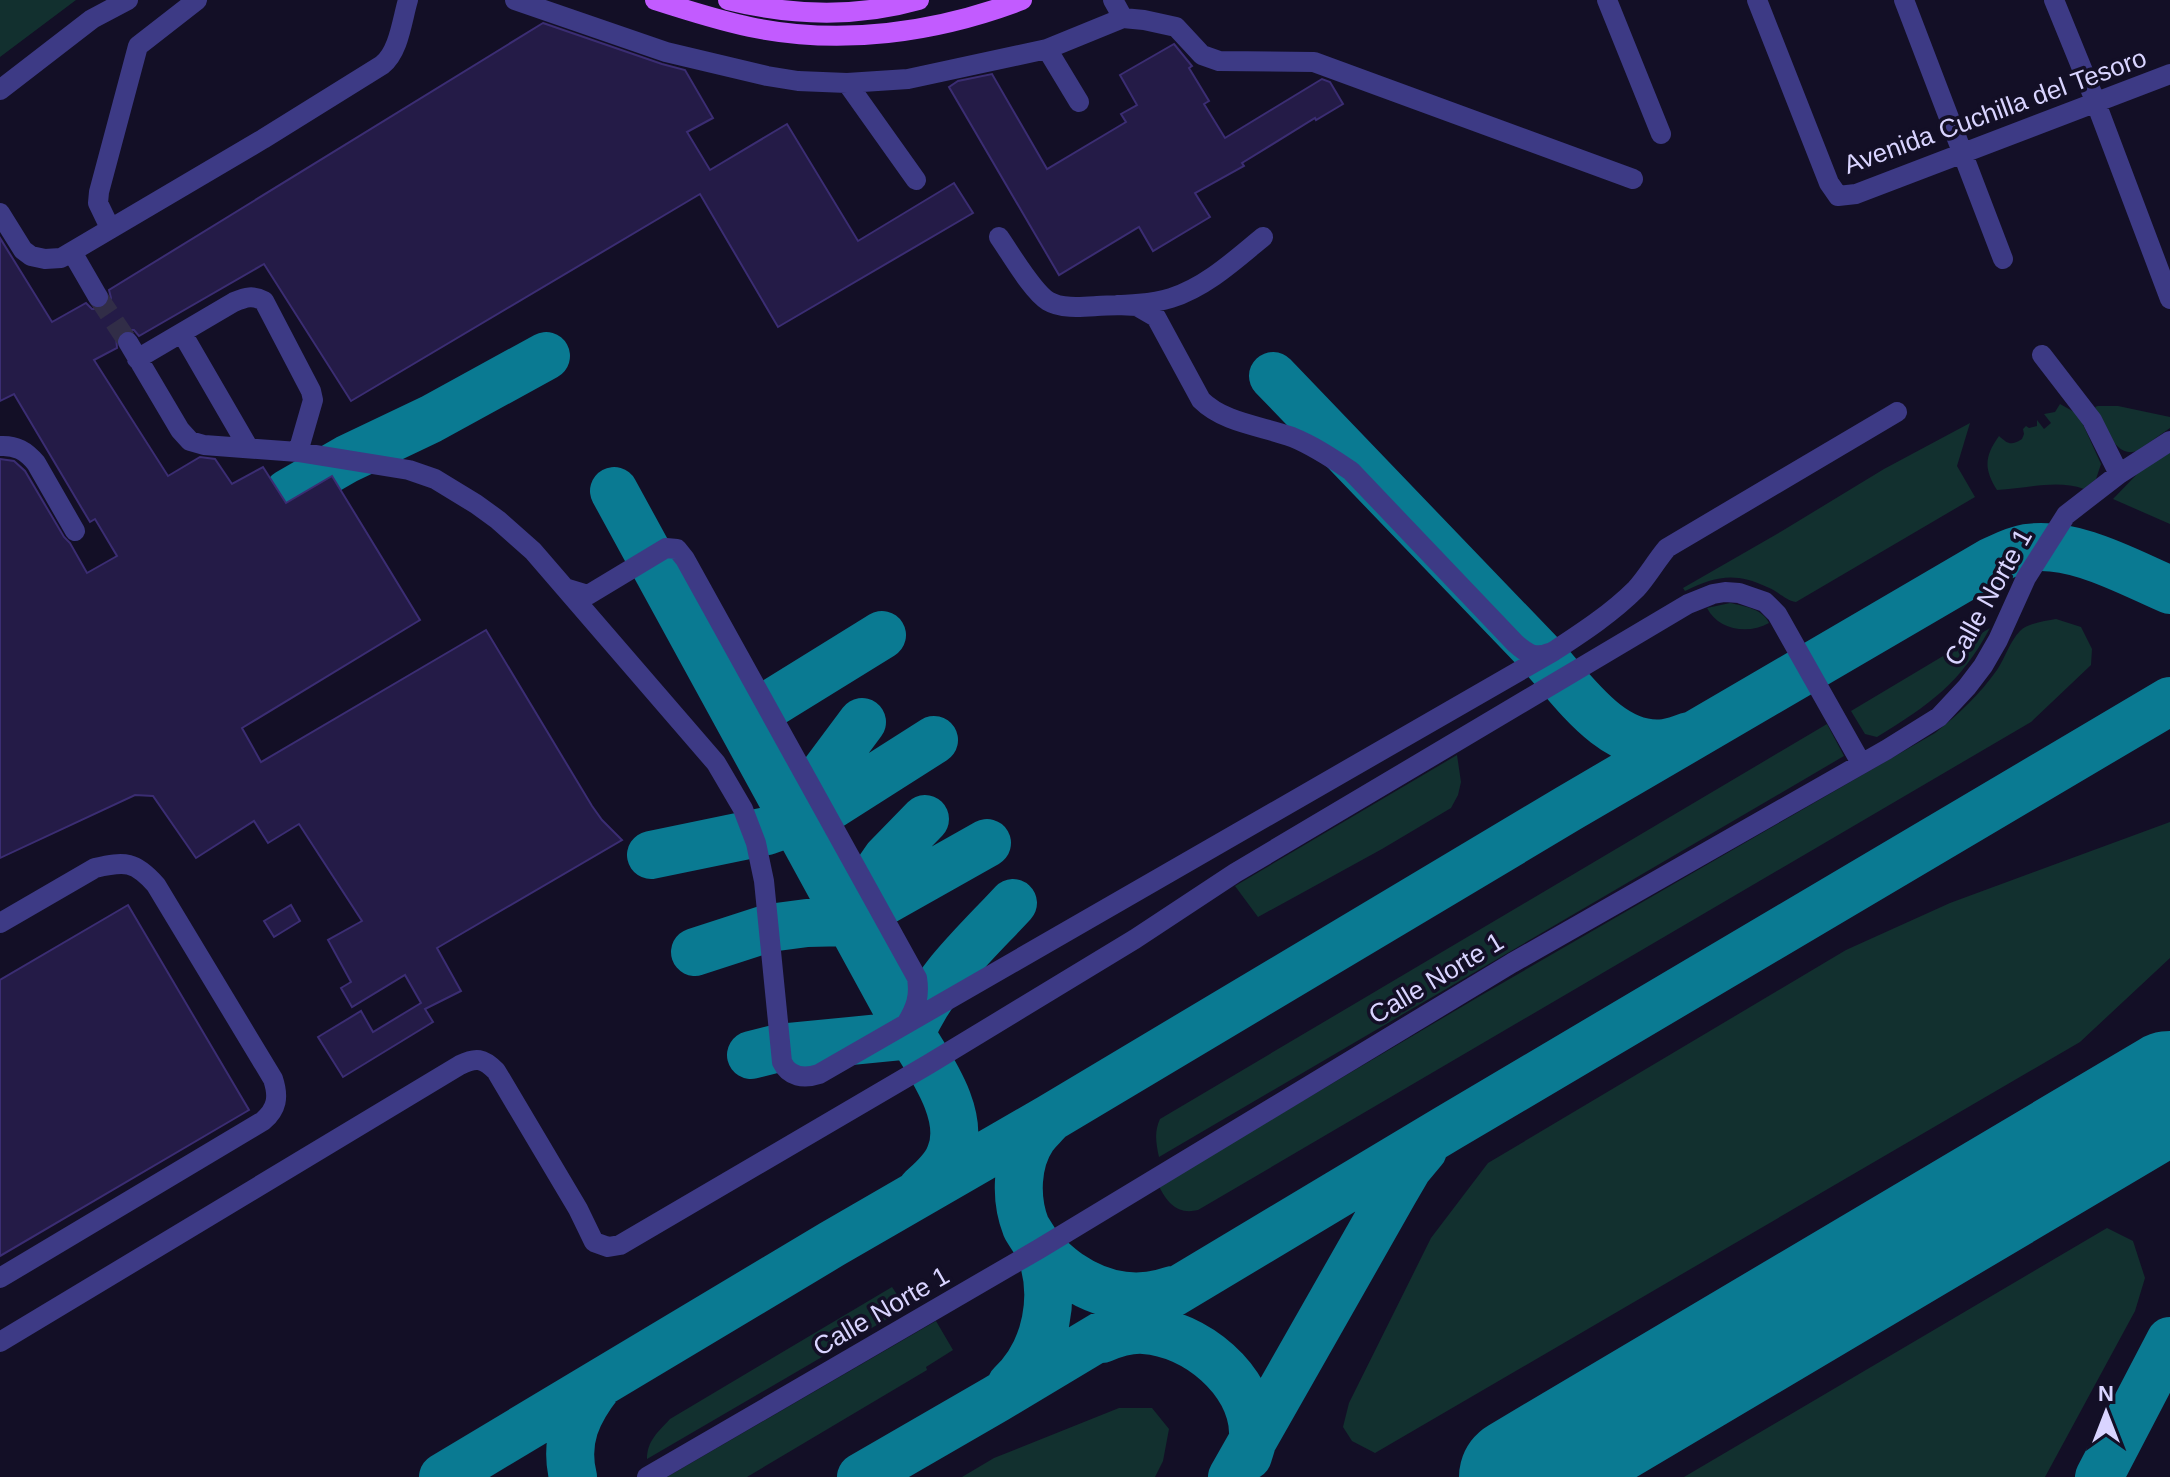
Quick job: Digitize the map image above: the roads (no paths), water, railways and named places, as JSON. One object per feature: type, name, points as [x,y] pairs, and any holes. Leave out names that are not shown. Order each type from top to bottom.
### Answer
[{"type":"main road","points":[[655,0],[752,28],[798,34],[856,36],[902,32],[959,21],[1022,0]]},
{"type":"main road","points":[[728,0],[772,10],[823,13],[879,10],[919,0]]},
{"type":"street","points":[[92,19],[106,0]]},
{"type":"street","points":[[0,90],[92,19],[128,0]]},
{"type":"street","points":[[110,228],[98,203],[99,192],[138,46],[197,0]]},
{"type":"street","points":[[0,213],[23,250],[31,256],[61,258],[263,139],[389,60],[407,0]]},
{"type":"street","points":[[515,0],[666,52],[798,81],[847,83],[908,79],[1047,49],[1123,18],[1144,20],[1176,27],[1202,55],[1219,61],[1314,62],[1633,179]]},
{"type":"street","points":[[1113,0],[1123,18]]},
{"type":"street","points":[[1607,0],[1661,134]]},
{"type":"street","name":"Avenida Cuchilla del Tesoro","points":[[1757,0],[1829,183],[1838,196],[1856,194],[2170,74]]},
{"type":"street","points":[[1904,0],[2003,259]]},
{"type":"street","points":[[2054,0],[2170,299]]},
{"type":"street","points":[[1047,49],[1079,102]]},
{"type":"street","points":[[847,83],[916,180]]},
{"type":"street","points":[[999,237],[1037,291],[1047,300],[1080,307],[1170,298],[1199,285],[1263,237]]},
{"type":"street","points":[[72,252],[98,297]]},
{"type":"street","points":[[1166,335],[1177,308],[1199,285]]},
{"type":"street","points":[[298,452],[313,400],[311,391],[264,301],[247,297],[182,333],[132,351],[173,420],[190,441],[204,445],[298,452],[409,470],[435,479],[498,520],[533,551],[565,588],[588,605],[716,763],[746,817],[761,858],[779,1048],[785,1068],[794,1075],[813,1076],[1554,651],[1620,603],[1638,586],[1667,548],[1897,412]]},
{"type":"street","points":[[1117,305],[1137,306],[1156,317],[1207,406],[1218,413],[1327,454],[1351,471],[1515,643],[1533,655],[1542,656],[1554,651]]},
{"type":"street","points":[[182,333],[248,447]]},
{"type":"street","points":[[2042,355],[2092,420],[2119,474]]},
{"type":"street","name":"Calle Norte 1","points":[[647,1477],[1039,1249],[1512,963],[1939,717],[1983,666],[2032,568],[2066,515],[2119,474],[2170,441]]},
{"type":"street","points":[[0,446],[16,447],[28,453],[75,531]]},
{"type":"street","points":[[588,605],[666,548],[677,549],[685,559],[917,978],[918,999],[906,1024]]},
{"type":"street","points":[[0,1342],[460,1065],[478,1059],[486,1061],[496,1071],[578,1209],[594,1242],[608,1247],[620,1245],[929,1064],[1135,939],[1235,873],[1562,678],[1688,604],[1713,594],[1725,592],[1752,597],[1765,602],[1777,614],[1861,763]]},
{"type":"street","points":[[1508,678],[1515,665],[1515,643]]},
{"type":"street","points":[[0,923],[95,868],[131,864],[145,873],[156,885],[273,1079],[277,1102],[272,1113],[263,1121],[0,1278]]},
{"type":"street","points":[[917,978],[942,988],[971,986]]},
{"type":"tunnel","points":[[98,297],[128,342]]}]
